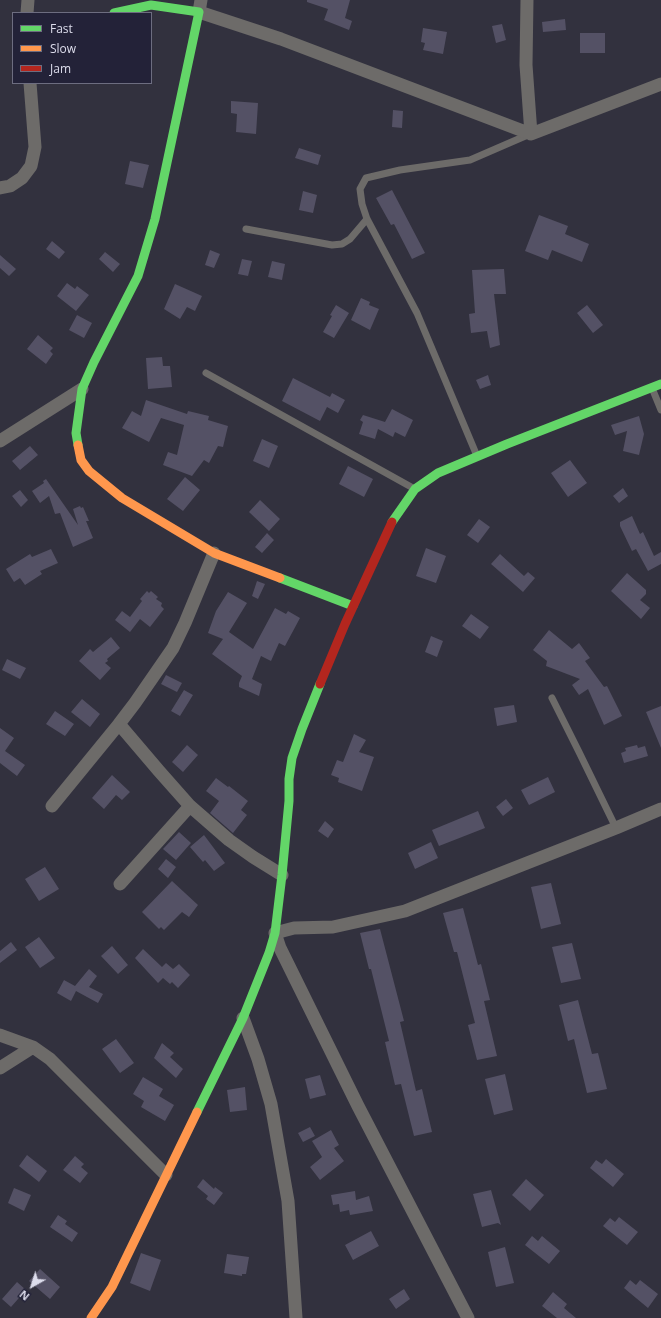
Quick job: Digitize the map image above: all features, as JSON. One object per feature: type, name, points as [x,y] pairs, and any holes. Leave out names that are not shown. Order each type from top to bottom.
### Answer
[{"type":"street","points":[[27,12],[28,0]]},
{"type":"street","points":[[527,0],[526,65],[531,134]]},
{"type":"street","points":[[118,12],[149,3],[200,6],[281,39],[531,134],[661,84]]},
{"type":"street","points":[[200,6],[155,219],[138,276],[94,362],[82,389],[76,433],[81,460],[89,471],[122,498],[214,553],[353,606]]},
{"type":"street","points":[[0,188],[10,186],[22,178],[31,166],[35,147],[30,84]]},
{"type":"street","points":[[91,1318],[112,1287],[243,1018],[269,953],[275,933],[282,875],[289,801],[289,779],[292,758],[302,729],[353,606],[393,520],[415,490],[438,473],[477,456],[661,384]]},
{"type":"street","points":[[0,442],[82,389]]},
{"type":"street","points":[[52,806],[120,724],[173,648],[214,553]]},
{"type":"street","points":[[120,724],[190,806],[229,840],[282,875]]},
{"type":"street","points":[[120,884],[190,806]]},
{"type":"street","points":[[275,933],[294,928],[333,927],[405,911],[616,828],[661,808]]},
{"type":"street","points":[[275,933],[280,948],[358,1106],[468,1318]]},
{"type":"street","points":[[243,1018],[258,1059],[271,1104],[288,1201],[296,1318]]},
{"type":"street","points":[[0,1035],[33,1047],[50,1058],[166,1174]]},
{"type":"street","points":[[0,1068],[33,1047]]},
{"type":"lane","points":[[477,456],[417,313],[367,218],[362,204],[360,189],[366,178],[400,170],[470,160],[531,134]]},
{"type":"lane","points":[[246,229],[332,245],[342,244],[350,239],[367,218]]},
{"type":"lane","points":[[206,373],[415,490]]},
{"type":"lane","points":[[652,388],[661,410]]},
{"type":"lane","points":[[552,698],[616,828]]},
{"type":"building","points":[[307,0],[350,0],[345,18],[352,21],[349,30],[324,20],[328,9],[307,2]]},
{"type":"building","points":[[565,19],[566,30],[543,32],[542,22]]},
{"type":"building","points":[[502,24],[506,40],[496,43],[492,26]]},
{"type":"building","points":[[423,28],[447,32],[443,54],[423,50],[425,43],[421,42]]},
{"type":"building","points":[[580,33],[605,33],[605,53],[580,53]]},
{"type":"building","points":[[231,101],[258,103],[256,134],[236,132],[237,114],[231,113]]},
{"type":"building","points":[[393,110],[403,111],[402,128],[392,127]]},
{"type":"building","points":[[299,148],[321,155],[318,165],[295,158]]},
{"type":"building","points":[[130,161],[149,165],[143,188],[125,184]]},
{"type":"building","points":[[392,190],[425,253],[412,259],[394,224],[391,225],[376,198]]},
{"type":"building","points":[[303,191],[317,195],[313,213],[299,210]]},
{"type":"building","points":[[539,215],[568,226],[565,234],[589,244],[582,262],[552,250],[548,260],[525,251]]},
{"type":"building","points":[[52,241],[65,252],[59,259],[46,249]]},
{"type":"building","points":[[210,250],[220,254],[214,268],[205,265]]},
{"type":"building","points":[[105,252],[120,264],[113,272],[99,259]]},
{"type":"building","points":[[0,255],[16,269],[9,276],[0,268]]},
{"type":"building","points":[[242,259],[252,261],[248,276],[238,274]]},
{"type":"building","points":[[272,261],[285,264],[282,280],[268,277]]},
{"type":"building","points":[[504,269],[506,294],[494,294],[500,345],[490,348],[487,331],[471,333],[469,314],[475,313],[472,270]]},
{"type":"building","points":[[67,283],[75,289],[77,286],[89,295],[76,311],[57,296]]},
{"type":"building","points":[[175,284],[202,296],[195,311],[187,307],[180,319],[164,309]]},
{"type":"building","points":[[361,298],[370,302],[369,305],[379,309],[370,330],[351,320]]},
{"type":"building","points":[[336,305],[349,313],[334,338],[323,332]]},
{"type":"building","points":[[587,305],[603,325],[593,333],[577,313]]},
{"type":"building","points":[[77,315],[92,323],[84,338],[69,330]]},
{"type":"building","points":[[38,335],[53,348],[50,351],[53,354],[46,364],[27,349]]},
{"type":"building","points":[[162,357],[163,366],[170,366],[172,387],[148,389],[146,358]]},
{"type":"building","points":[[488,375],[491,385],[480,389],[476,380]]},
{"type":"building","points":[[293,378],[330,397],[332,393],[345,400],[338,413],[327,407],[320,421],[282,401]]},
{"type":"building","points":[[146,400],[187,414],[188,411],[209,416],[208,420],[228,426],[223,447],[218,446],[209,463],[204,460],[192,476],[163,465],[168,452],[177,455],[184,425],[161,418],[149,442],[122,428],[132,411],[141,416]]},
{"type":"building","points":[[392,409],[413,420],[405,437],[395,432],[393,437],[378,429],[375,439],[359,434],[363,422],[360,420],[363,415],[385,422]]},
{"type":"building","points":[[639,416],[644,434],[639,455],[623,451],[627,431],[615,435],[611,425]]},
{"type":"building","points":[[262,439],[278,446],[269,468],[253,461]]},
{"type":"building","points":[[30,446],[38,455],[20,470],[12,461]]},
{"type":"building","points":[[570,460],[587,483],[568,497],[551,473]]},
{"type":"building","points":[[348,466],[373,479],[364,497],[339,484]]},
{"type":"building","points":[[185,477],[200,490],[183,511],[167,499]]},
{"type":"building","points":[[46,479],[78,525],[73,509],[80,506],[81,508],[83,507],[89,521],[86,521],[93,538],[73,547],[60,513],[55,514],[49,496],[40,503],[32,491],[44,483],[43,481]]},
{"type":"building","points":[[623,488],[628,496],[619,503],[613,496]]},
{"type":"building","points":[[20,490],[28,500],[21,507],[12,496]]},
{"type":"building","points":[[260,500],[280,519],[269,531],[249,512]]},
{"type":"building","points":[[632,516],[640,534],[643,532],[654,556],[661,552],[661,564],[648,571],[636,549],[632,551],[620,526],[620,522]]},
{"type":"building","points":[[479,519],[490,527],[478,543],[467,535]]},
{"type":"building","points":[[267,533],[274,540],[262,553],[255,547]]},
{"type":"building","points":[[426,548],[446,556],[436,583],[416,576]]},
{"type":"building","points":[[51,549],[58,563],[40,571],[42,574],[25,585],[20,578],[14,582],[6,569],[30,554],[32,557]]},
{"type":"building","points":[[500,554],[524,576],[528,572],[535,578],[523,592],[491,564]]},
{"type":"building","points":[[627,573],[646,590],[646,594],[640,600],[650,608],[641,619],[611,591]]},
{"type":"building","points":[[257,581],[265,584],[258,599],[252,596]]},
{"type":"building","points":[[147,591],[149,593],[151,591],[158,597],[156,599],[162,603],[161,606],[164,609],[150,627],[140,619],[130,632],[115,620],[122,611],[130,617],[142,601],[140,599]]},
{"type":"building","points":[[228,592],[247,603],[229,632],[253,649],[275,608],[286,614],[288,611],[300,618],[285,646],[279,643],[271,661],[261,656],[252,679],[262,684],[259,696],[239,687],[242,676],[212,654],[223,639],[208,633],[216,611]]},
{"type":"building","points":[[471,614],[489,627],[480,639],[462,626]]},
{"type":"building","points":[[549,630],[572,649],[579,643],[590,658],[585,661],[604,687],[607,686],[622,716],[604,725],[588,689],[579,695],[572,685],[580,679],[546,666],[547,661],[533,650]]},
{"type":"building","points":[[431,636],[443,641],[437,657],[425,652]]},
{"type":"building","points":[[111,637],[120,648],[107,659],[108,661],[105,663],[111,668],[100,680],[79,661],[90,649],[93,652]]},
{"type":"building","points":[[7,659],[26,668],[20,679],[2,670]]},
{"type":"building","points":[[166,675],[182,683],[177,692],[161,684]]},
{"type":"building","points":[[184,690],[193,695],[180,716],[171,711]]},
{"type":"building","points":[[82,699],[100,714],[90,727],[71,712]]},
{"type":"building","points":[[514,705],[517,722],[497,726],[494,708]]},
{"type":"building","points":[[661,706],[661,748],[646,712]]},
{"type":"building","points":[[55,711],[74,724],[65,736],[46,724]]},
{"type":"building","points":[[0,728],[14,738],[5,751],[25,765],[17,776],[0,763]]},
{"type":"building","points":[[354,734],[366,740],[359,752],[374,757],[362,791],[338,782],[339,778],[331,775],[337,760],[343,762]]},
{"type":"building","points":[[187,745],[198,755],[183,772],[172,762]]},
{"type":"building","points":[[637,745],[638,748],[645,746],[648,756],[624,763],[621,753],[626,751],[625,748]]},
{"type":"building","points":[[112,775],[130,792],[122,800],[116,795],[104,809],[92,798]]},
{"type":"building","points":[[548,777],[555,792],[529,805],[521,790]]},
{"type":"building","points":[[216,778],[248,801],[241,810],[247,815],[233,833],[210,813],[219,801],[206,791]]},
{"type":"building","points":[[506,799],[513,808],[503,816],[496,807]]},
{"type":"building","points":[[478,811],[485,828],[439,846],[432,830]]},
{"type":"building","points":[[325,821],[334,829],[328,838],[318,831]]},
{"type":"building","points":[[179,832],[191,843],[176,860],[163,849]]},
{"type":"building","points":[[204,835],[225,863],[214,871],[205,860],[203,862],[190,847]]},
{"type":"building","points":[[431,842],[438,858],[415,869],[408,853]]},
{"type":"building","points":[[166,859],[176,867],[168,878],[158,869]]},
{"type":"building","points":[[45,867],[59,889],[39,901],[25,879]]},
{"type":"building","points":[[172,881],[198,905],[189,917],[182,912],[164,930],[161,927],[159,929],[142,912]]},
{"type":"building","points":[[551,883],[561,924],[541,929],[531,887]]},
{"type":"building","points":[[463,908],[478,965],[481,964],[490,1000],[484,1001],[497,1056],[477,1060],[468,1025],[475,1023],[457,952],[454,952],[443,913]]},
{"type":"building","points":[[380,929],[404,1021],[400,1022],[416,1091],[422,1089],[432,1132],[414,1136],[401,1084],[395,1085],[385,1042],[389,1041],[371,969],[369,969],[360,933]]},
{"type":"building","points":[[39,937],[55,958],[40,968],[25,947]]},
{"type":"building","points":[[11,942],[17,950],[0,963],[0,951]]},
{"type":"building","points":[[572,943],[581,979],[561,983],[552,947]]},
{"type":"building","points":[[112,946],[128,965],[118,974],[101,956]]},
{"type":"building","points":[[143,949],[162,967],[166,963],[173,969],[179,964],[190,975],[178,988],[172,982],[170,984],[163,978],[158,983],[135,958]]},
{"type":"building","points":[[89,969],[97,976],[89,987],[103,994],[98,1003],[76,991],[71,1001],[57,993],[64,980],[75,986]]},
{"type":"building","points":[[578,1000],[592,1054],[598,1053],[607,1089],[587,1093],[574,1039],[568,1041],[559,1005]]},
{"type":"building","points":[[116,1039],[134,1063],[120,1073],[102,1049]]},
{"type":"building","points":[[162,1043],[174,1053],[170,1057],[183,1069],[176,1078],[154,1058]]},
{"type":"building","points":[[505,1074],[513,1110],[494,1115],[485,1079]]},
{"type":"building","points":[[320,1075],[326,1095],[310,1099],[305,1079]]},
{"type":"building","points":[[143,1077],[163,1089],[159,1096],[174,1105],[165,1121],[141,1107],[144,1101],[133,1094]]},
{"type":"building","points":[[245,1087],[247,1110],[230,1112],[227,1090]]},
{"type":"building","points":[[310,1127],[315,1136],[303,1142],[298,1133]]},
{"type":"building","points":[[331,1130],[339,1145],[334,1148],[344,1161],[320,1180],[310,1167],[322,1157],[312,1141]]},
{"type":"building","points":[[27,1155],[47,1171],[39,1182],[19,1166]]},
{"type":"building","points":[[75,1156],[84,1164],[81,1167],[88,1173],[80,1183],[63,1170]]},
{"type":"building","points":[[606,1159],[624,1174],[613,1187],[590,1168],[596,1160],[602,1164]]},
{"type":"building","points":[[203,1179],[214,1189],[215,1187],[223,1193],[214,1205],[206,1199],[208,1196],[197,1187]]},
{"type":"building","points":[[526,1179],[544,1195],[530,1211],[512,1195]]},
{"type":"building","points":[[14,1188],[31,1195],[24,1211],[8,1203]]},
{"type":"building","points":[[491,1190],[501,1225],[498,1223],[482,1227],[473,1194]]},
{"type":"building","points":[[355,1191],[356,1200],[369,1196],[373,1211],[350,1215],[349,1210],[340,1212],[339,1204],[333,1205],[331,1195]]},
{"type":"building","points":[[58,1215],[67,1221],[65,1224],[78,1233],[72,1242],[50,1227]]},
{"type":"building","points":[[619,1217],[638,1232],[627,1245],[603,1226],[610,1218],[615,1222]]},
{"type":"building","points":[[371,1231],[379,1246],[353,1260],[345,1245]]},
{"type":"building","points":[[532,1236],[538,1241],[542,1236],[560,1251],[549,1264],[525,1245]]},
{"type":"building","points":[[505,1247],[514,1283],[496,1287],[488,1252]]},
{"type":"building","points":[[141,1253],[161,1260],[150,1291],[130,1283]]},
{"type":"building","points":[[227,1254],[249,1257],[246,1274],[242,1274],[242,1276],[224,1273]]},
{"type":"building","points":[[40,1269],[60,1287],[50,1299],[29,1281]]},
{"type":"building","points":[[630,1280],[636,1285],[640,1280],[658,1294],[648,1308],[624,1288]]},
{"type":"building","points":[[17,1282],[26,1290],[11,1307],[2,1299]]},
{"type":"building","points":[[404,1289],[410,1299],[396,1309],[389,1299]]},
{"type":"building","points":[[553,1292],[567,1304],[564,1308],[576,1318],[557,1318],[542,1306]]},
{"type":"traffic: fast","points":[[78,445],[76,433],[82,389],[94,362],[138,276],[155,219],[199,12],[151,5],[119,12]]},
{"type":"traffic: fast","points":[[392,522],[415,489],[438,473],[507,444],[661,384]]},
{"type":"traffic: fast","points":[[280,578],[353,606]]},
{"type":"traffic: fast","points":[[197,1112],[243,1018],[269,953],[275,933],[282,875],[289,801],[289,779],[292,758],[320,684]]},
{"type":"traffic: slow","points":[[78,445],[81,460],[89,471],[122,498],[214,553],[280,578]]},
{"type":"traffic: slow","points":[[91,1318],[112,1287],[197,1112]]},
{"type":"traffic: jam","points":[[320,684],[345,624],[392,522]]}]
